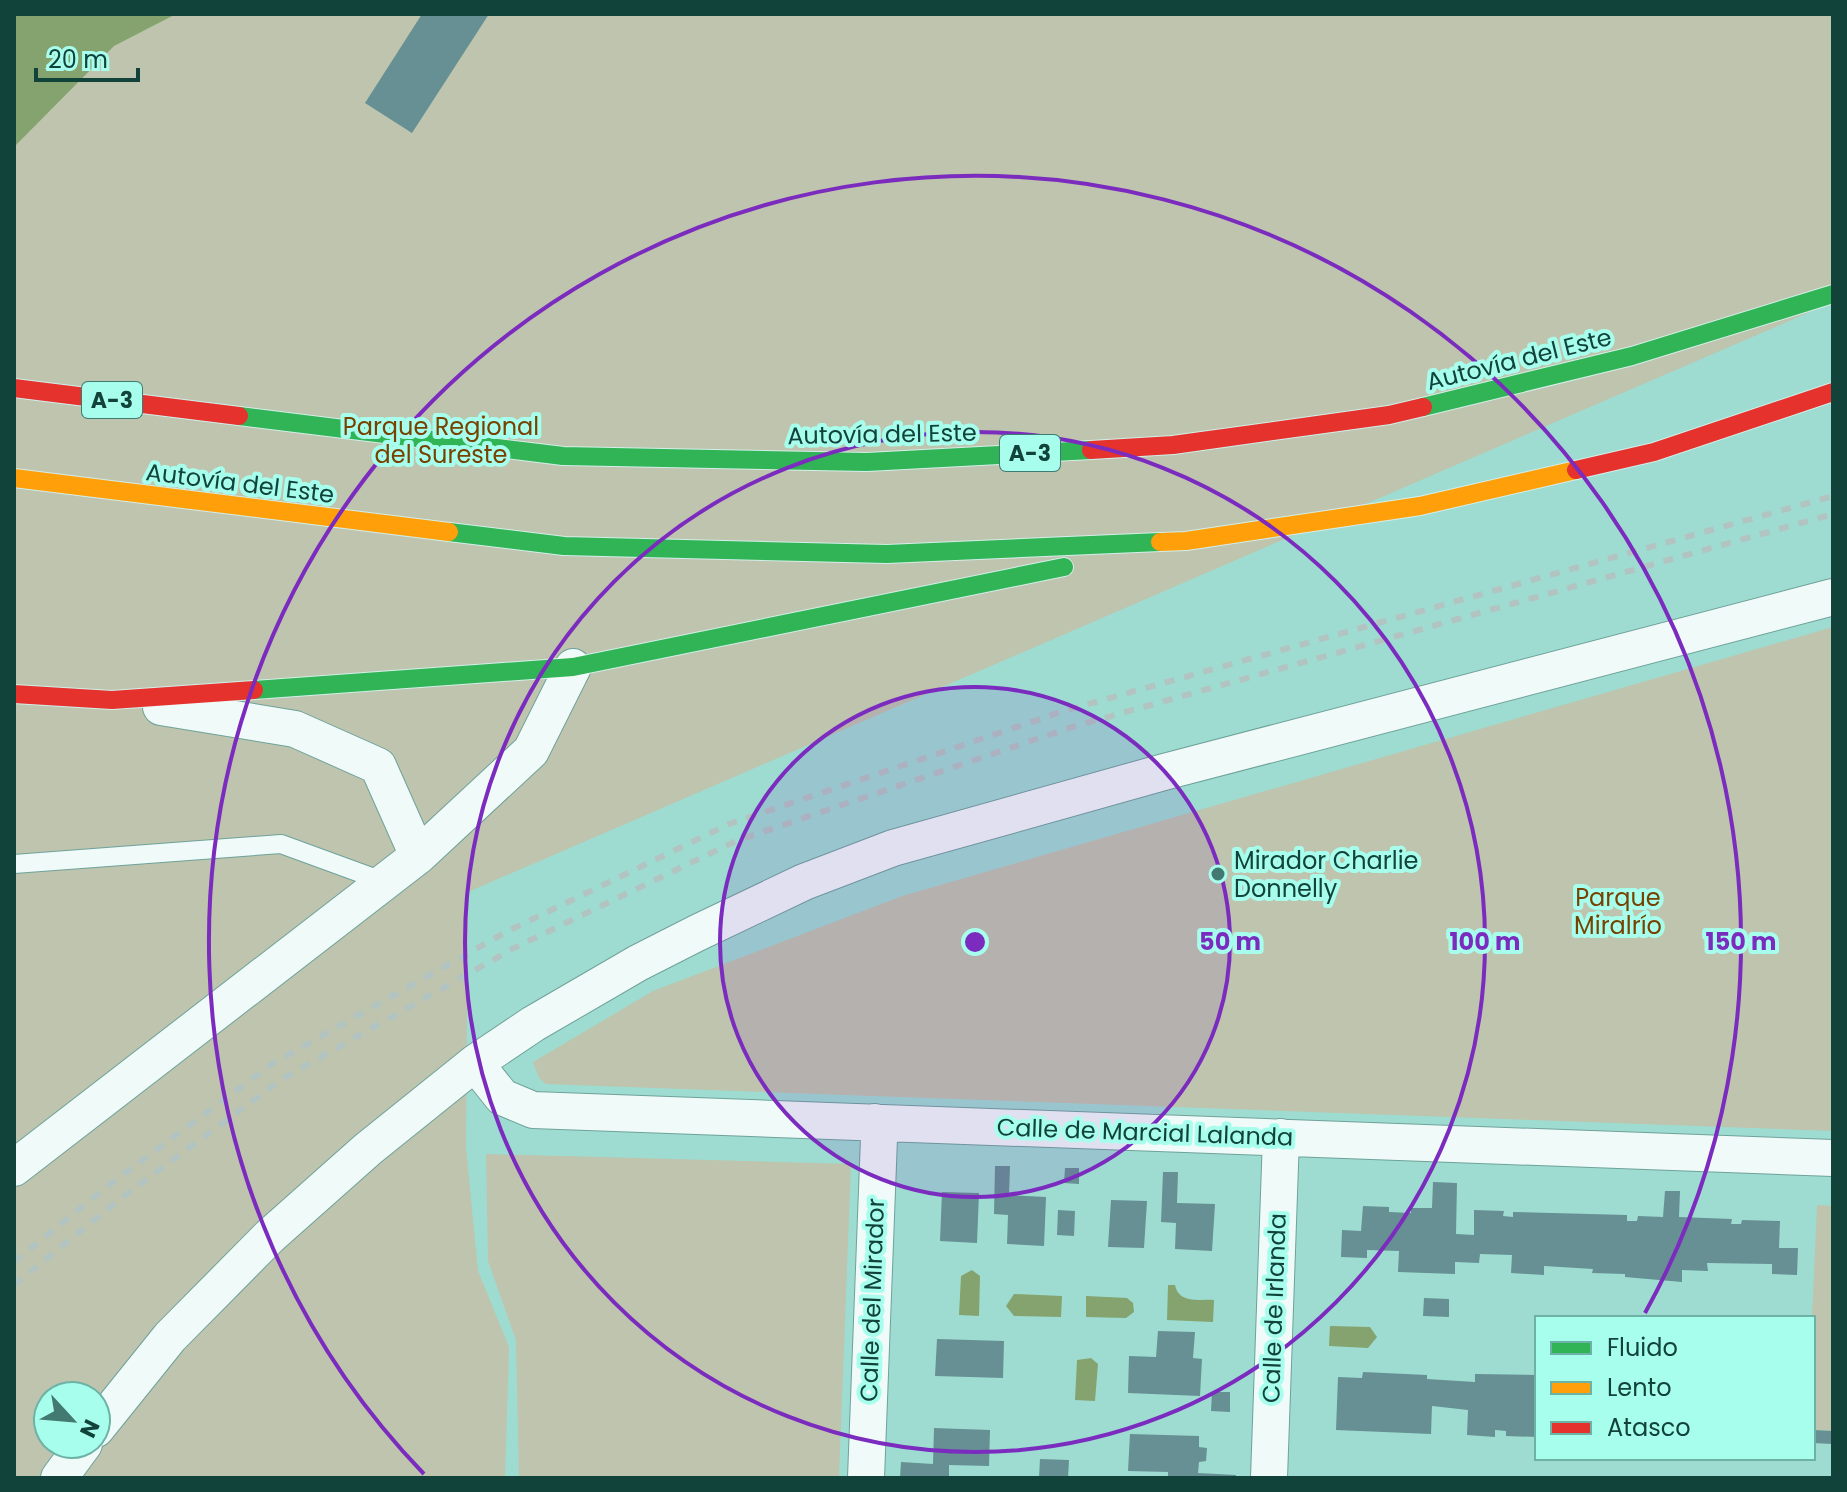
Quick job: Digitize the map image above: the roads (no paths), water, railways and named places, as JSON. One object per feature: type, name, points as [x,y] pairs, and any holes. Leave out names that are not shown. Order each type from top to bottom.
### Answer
[{"type":"highway","name":"Autovía del Este","points":[[14,388],[563,456],[867,462],[1173,445],[1389,415],[1632,356],[1833,294]]},
{"type":"highway","name":"Autovía del Este","points":[[14,478],[564,546],[887,554],[1186,541],[1420,506],[1654,452],[1833,392]]},
{"type":"highway","points":[[14,694],[112,700],[573,667],[1186,541]]},
{"type":"street","points":[[112,1409],[170,1337],[270,1236],[368,1149],[475,1063],[533,1024],[685,939],[804,882],[893,848],[1164,772],[1833,597]]},
{"type":"street","points":[[14,1168],[418,856],[531,751],[573,667]]},
{"type":"street","points":[[112,700],[295,729],[378,766],[418,856]]},
{"type":"street","name":"Calle de Marcial Lalanda","points":[[475,1063],[502,1097],[533,1110],[1833,1158]]},
{"type":"street","name":"Calle del Mirador","points":[[866,1478],[879,1138],[875,1122]]},
{"type":"street","name":"Calle de Irlanda","points":[[1269,1478],[1281,1137]]},
{"type":"street","points":[[59,1478],[72,1460]]},
{"type":"lane","points":[[14,864],[281,844],[385,882]]},
{"type":"railway","points":[[14,1262],[109,1185],[272,1064],[506,932],[729,824],[1067,710],[1833,496]]},
{"type":"railway","points":[[14,1285],[120,1199],[282,1079],[514,948],[736,841],[1072,727],[1833,514]]},
{"type":"place","name":"Mirador Charlie Donnelly","points":[[1218,874]]},
{"type":"park label","name":"Parque Regional del Sureste","points":[[441,440]]},
{"type":"park label","name":"Parque Miralrío","points":[[1618,911]]}]
